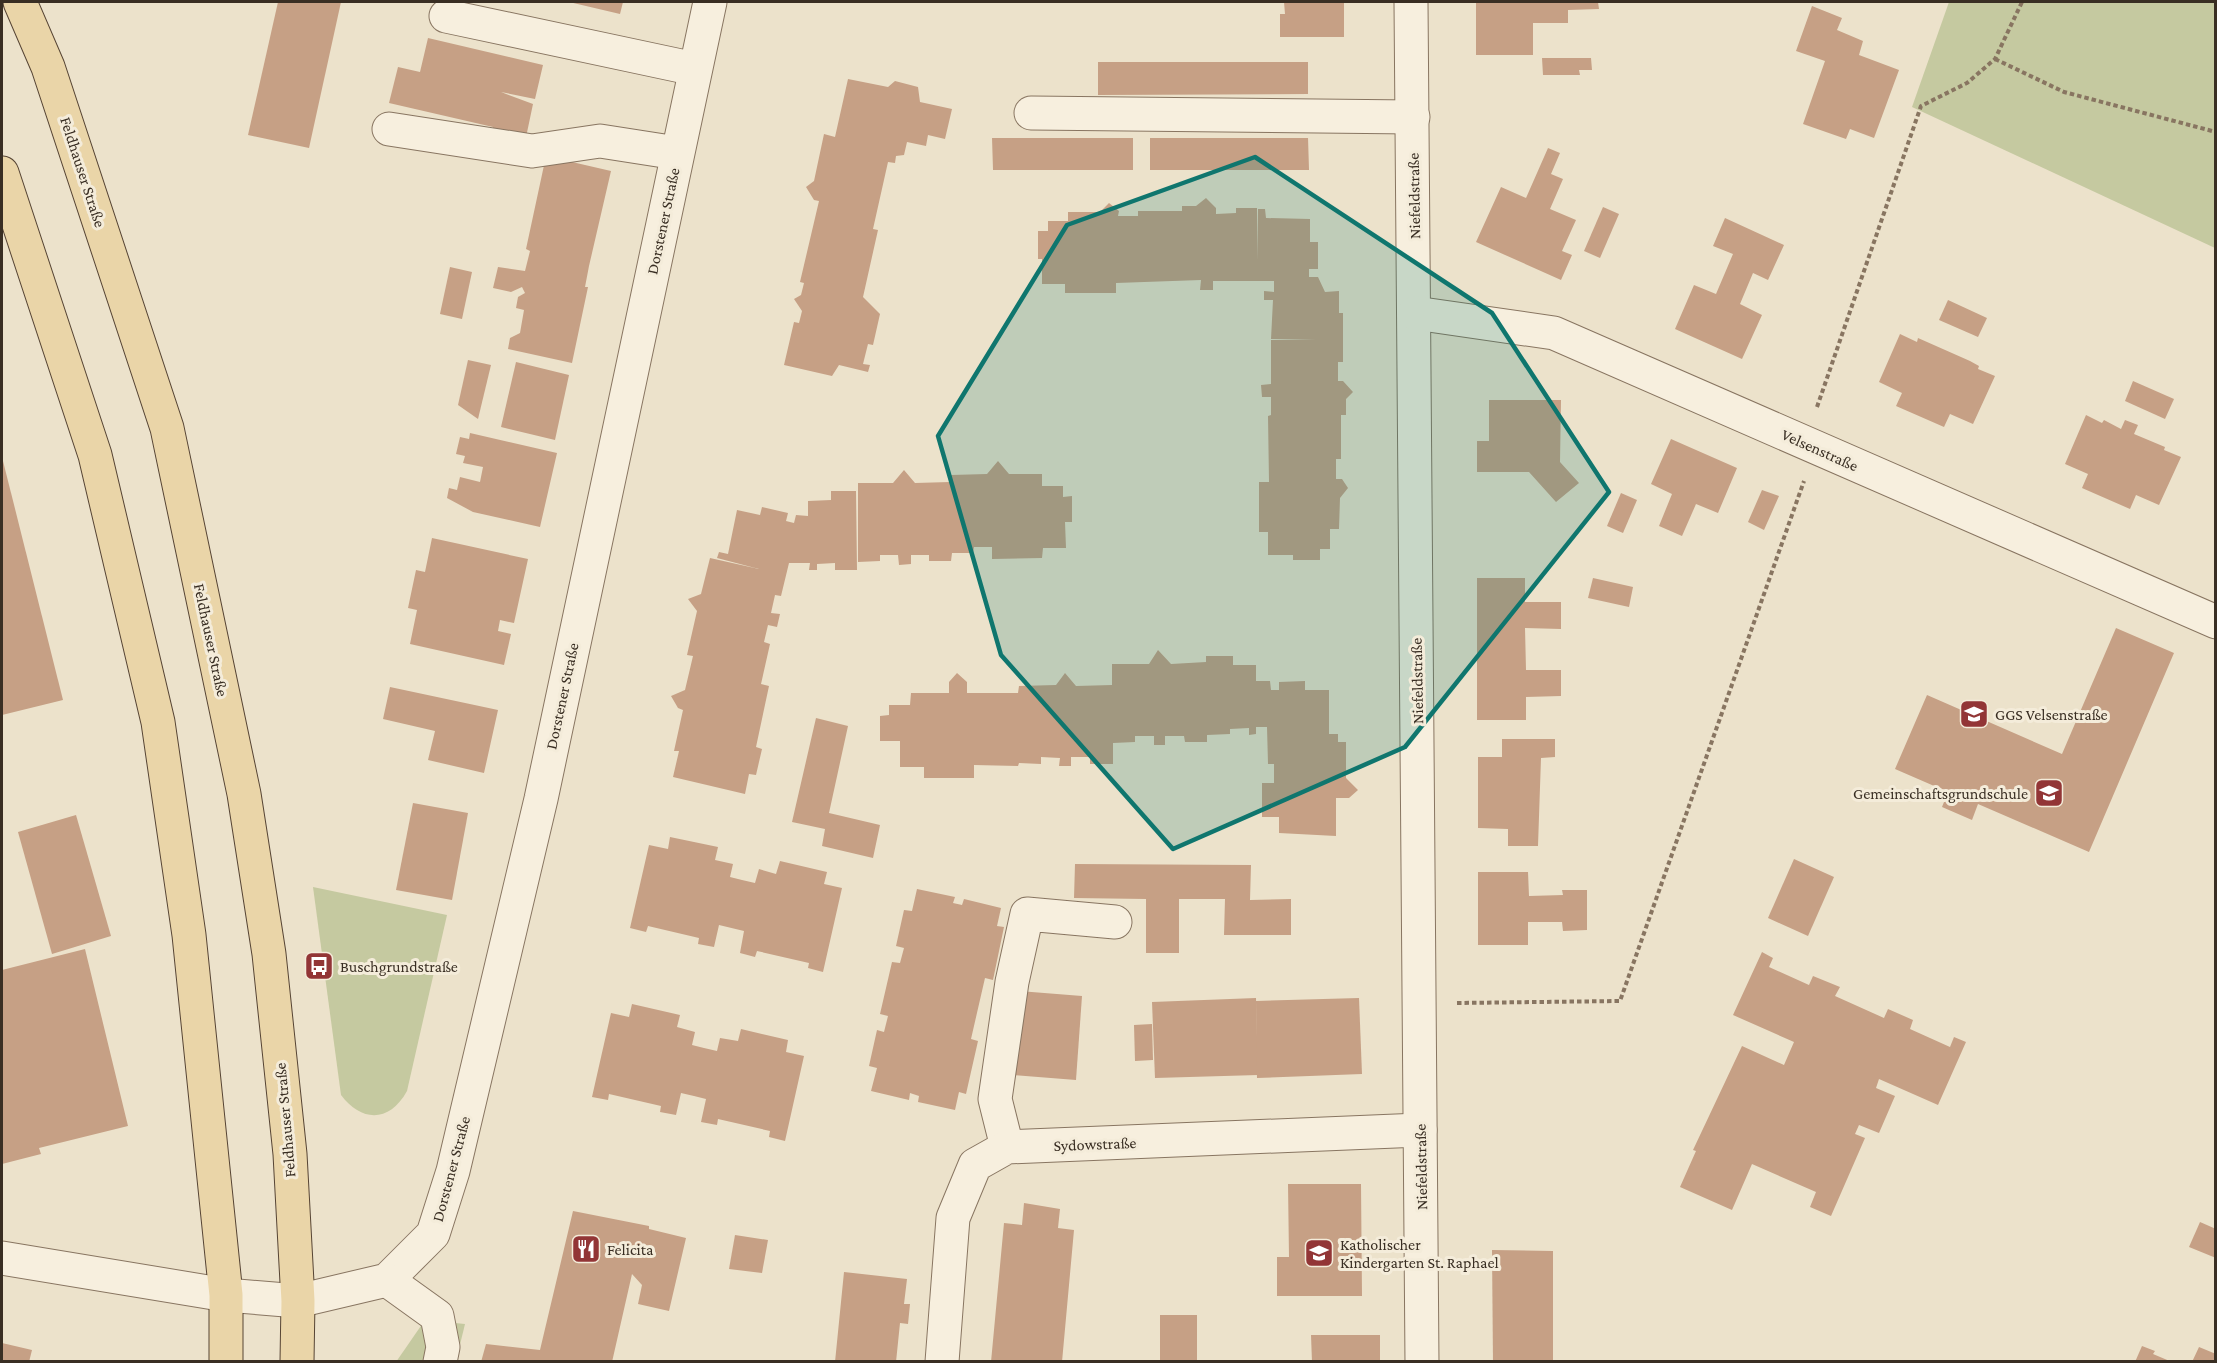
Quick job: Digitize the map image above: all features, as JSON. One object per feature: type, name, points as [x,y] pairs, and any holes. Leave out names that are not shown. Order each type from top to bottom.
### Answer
[{"type":"main road","name":"Feldhauser Straße","points":[[20,2],[48,67],[167,428],[244,794],[269,954],[290,1154],[298,1301]]},
{"type":"main road","points":[[2,172],[95,454],[158,722],[189,935],[226,1294],[226,1362]]},
{"type":"main road","points":[[297,1362],[298,1301]]},
{"type":"street","name":"Dorstener Straße","points":[[387,1280],[433,1234],[453,1171],[541,799],[710,2]]},
{"type":"street","name":"Niefeldstraße","points":[[1411,2],[1422,1362]]},
{"type":"street","points":[[446,16],[695,69]]},
{"type":"street","points":[[1031,113],[1413,117]]},
{"type":"street","points":[[389,129],[532,151],[600,141],[677,153]]},
{"type":"street","name":"Velsenstraße","points":[[1415,313],[1554,333],[2216,622]]},
{"type":"street","points":[[1007,1147],[995,1099],[1012,982],[1026,914],[1115,922]]},
{"type":"street","name":"Sydowstraße","points":[[942,1362],[953,1218],[975,1165],[1007,1147],[1420,1130]]},
{"type":"street","points":[[2,1258],[226,1294],[298,1301],[387,1280],[437,1316],[443,1347],[440,1362]]},
{"type":"path","points":[[1420,1003],[1620,1001],[1804,481],[1804,444],[1921,106],[1968,83],[1995,59],[2022,2]]},
{"type":"path","points":[[1995,59],[2064,92],[2216,132]]},
{"type":"highlighted area","points":[[1255,157],[1492,313],[1609,492],[1405,747],[1173,849],[1001,655],[938,436],[1067,225]]},
{"type":"green space","points":[[1949,2],[2215,2],[2215,248],[1912,107]]},
{"type":"green space","points":[[313,887],[447,915],[407,1091],[392,1109],[384,1113],[376,1115],[358,1111],[341,1095]]},
{"type":"green space","points":[[425,1320],[465,1324],[456,1361],[396,1362]]},
{"type":"building","points":[[278,2],[341,2],[309,148],[248,135]]},
{"type":"building","points":[[569,2],[623,2],[620,14]]},
{"type":"building","points":[[1284,2],[1344,2],[1344,37],[1280,37],[1280,14],[1285,14]]},
{"type":"building","points":[[1476,2],[1598,2],[1599,9],[1568,10],[1568,23],[1533,23],[1533,55],[1476,55]]},
{"type":"building","points":[[1812,6],[1842,18],[1837,30],[1863,41],[1859,55],[1899,70],[1874,138],[1850,129],[1846,139],[1803,124],[1825,61],[1796,51]]},
{"type":"building","points":[[428,38],[543,65],[535,99],[501,92],[533,104],[525,142],[492,134],[493,127],[389,103],[398,67],[420,72]]},
{"type":"building","points":[[1542,58],[1591,58],[1592,70],[1579,70],[1580,75],[1543,75]]},
{"type":"building","points":[[1098,62],[1308,62],[1308,94],[1098,95]]},
{"type":"building","points":[[848,79],[888,87],[895,81],[918,87],[920,102],[952,109],[945,139],[928,135],[926,146],[907,142],[904,155],[896,156],[895,163],[888,162],[873,229],[878,230],[863,297],[880,314],[873,345],[868,344],[863,364],[870,365],[868,372],[839,365],[832,376],[784,365],[794,322],[799,323],[802,311],[794,299],[801,295],[804,283],[800,282],[819,201],[814,200],[806,187],[814,181],[824,134],[835,137]]},
{"type":"building","points":[[992,138],[1133,138],[1133,170],[993,170]]},
{"type":"building","points":[[1150,138],[1308,138],[1309,170],[1150,170]]},
{"type":"building","points":[[1548,148],[1560,153],[1551,174],[1563,179],[1550,209],[1576,220],[1562,251],[1572,255],[1561,280],[1476,242],[1501,187],[1526,198]]},
{"type":"building","points":[[546,156],[611,171],[589,266],[585,287],[588,287],[572,363],[508,349],[510,338],[520,333],[524,310],[516,308],[518,297],[525,293],[522,287],[511,292],[493,288],[498,267],[525,271],[530,251],[526,249]]},
{"type":"building","points":[[1206,198],[1216,208],[1216,214],[1236,213],[1236,208],[1257,208],[1257,261],[1258,209],[1265,209],[1266,218],[1310,219],[1310,242],[1318,242],[1318,269],[1309,269],[1309,277],[1318,277],[1325,292],[1339,291],[1339,313],[1343,313],[1343,362],[1338,362],[1338,381],[1343,381],[1353,392],[1346,399],[1346,415],[1341,415],[1341,459],[1336,459],[1336,479],[1342,479],[1348,488],[1340,498],[1339,529],[1330,529],[1330,549],[1320,549],[1320,560],[1293,560],[1293,555],[1268,555],[1268,532],[1259,532],[1259,482],[1269,482],[1268,416],[1271,415],[1271,397],[1262,397],[1261,385],[1271,384],[1271,340],[1316,340],[1271,339],[1273,300],[1264,300],[1264,291],[1274,292],[1274,281],[1213,281],[1213,290],[1200,290],[1201,280],[1116,283],[1116,293],[1065,293],[1065,284],[1042,284],[1042,259],[1038,259],[1038,231],[1048,231],[1048,221],[1068,221],[1068,212],[1100,212],[1109,203],[1119,211],[1118,216],[1138,216],[1138,211],[1182,211],[1182,206],[1196,206]]},
{"type":"building","points":[[1603,207],[1619,214],[1600,258],[1584,251]]},
{"type":"building","points":[[1725,218],[1784,245],[1768,280],[1753,273],[1740,304],[1762,315],[1742,359],[1675,329],[1694,285],[1716,294],[1733,254],[1713,246]]},
{"type":"building","points":[[450,267],[472,272],[462,319],[440,314]]},
{"type":"building","points":[[1948,300],[1987,318],[1978,337],[1939,320]]},
{"type":"building","points":[[1900,334],[1917,342],[1918,338],[1970,361],[1979,366],[1978,369],[1995,376],[1973,424],[1950,414],[1944,427],[1896,406],[1902,393],[1879,382]]},
{"type":"building","points":[[468,360],[491,365],[478,419],[458,405]]},
{"type":"building","points":[[516,362],[569,375],[555,440],[501,427]]},
{"type":"building","points":[[2133,381],[2174,399],[2165,419],[2125,401]]},
{"type":"building","points":[[1489,400],[1561,400],[1560,462],[1579,483],[1556,502],[1529,472],[1477,472],[1477,441],[1489,441]]},
{"type":"building","points":[[2086,415],[2102,423],[2104,420],[2121,429],[2125,420],[2138,425],[2134,434],[2165,447],[2164,450],[2181,457],[2159,505],[2136,495],[2130,509],[2082,488],[2088,474],[2065,464]]},
{"type":"building","points":[[470,433],[557,453],[540,527],[473,512],[447,498],[449,488],[457,490],[460,477],[480,482],[483,467],[463,463],[465,456],[456,454],[460,437],[469,439]]},
{"type":"building","points":[[1671,439],[1737,468],[1718,513],[1696,504],[1682,536],[1659,526],[1672,494],[1651,484]]},
{"type":"building","points":[[2,457],[63,700],[2,715]]},
{"type":"building","points":[[998,461],[1009,474],[1042,474],[1042,486],[1063,486],[1063,497],[1072,496],[1072,522],[1065,522],[1066,548],[1043,548],[1042,558],[992,559],[992,547],[974,547],[973,553],[952,553],[951,561],[929,561],[929,555],[911,555],[911,564],[899,565],[898,555],[880,555],[880,561],[858,562],[858,483],[893,483],[904,470],[915,483],[950,482],[951,475],[987,474]]},
{"type":"building","points":[[1762,490],[1779,496],[1764,530],[1748,522]]},
{"type":"building","points":[[831,491],[856,491],[857,570],[835,570],[835,563],[817,564],[817,570],[809,570],[810,563],[789,563],[781,596],[775,595],[771,613],[780,614],[777,627],[768,625],[764,642],[770,644],[761,684],[769,686],[756,747],[762,749],[756,775],[749,774],[745,794],[673,777],[679,751],[674,751],[683,710],[678,708],[671,696],[685,690],[693,656],[687,655],[697,611],[688,599],[701,594],[710,558],[759,569],[717,558],[719,552],[728,554],[737,510],[760,515],[762,507],[788,513],[786,521],[794,523],[796,515],[808,516],[808,501],[831,500]]},
{"type":"building","points":[[1621,493],[1637,500],[1623,533],[1607,526]]},
{"type":"building","points":[[432,538],[528,559],[514,623],[500,620],[498,631],[511,634],[504,665],[410,644],[417,610],[408,608],[416,570],[425,572]]},
{"type":"building","points":[[1477,578],[1525,578],[1525,602],[1561,602],[1561,629],[1525,628],[1526,670],[1561,670],[1561,696],[1526,697],[1526,720],[1477,720]]},
{"type":"building","points":[[1593,578],[1633,587],[1629,607],[1588,598]]},
{"type":"building","points":[[2116,628],[2174,653],[2089,852],[1978,804],[1972,820],[1942,807],[1948,792],[1895,769],[1927,695],[2062,754]]},
{"type":"building","points":[[1158,650],[1171,664],[1206,662],[1206,656],[1233,656],[1233,665],[1256,665],[1256,681],[1270,681],[1271,690],[1279,690],[1279,682],[1305,681],[1305,690],[1329,690],[1329,734],[1338,734],[1338,742],[1346,742],[1346,778],[1358,790],[1349,798],[1336,798],[1336,836],[1279,833],[1279,817],[1262,817],[1262,783],[1274,783],[1274,764],[1268,764],[1267,727],[1256,727],[1256,734],[1249,735],[1249,728],[1230,729],[1230,734],[1207,735],[1207,742],[1185,742],[1184,736],[1165,736],[1165,745],[1154,745],[1154,736],[1135,736],[1135,742],[1113,743],[1113,764],[1090,764],[1090,757],[1071,757],[1071,766],[1059,766],[1060,758],[1041,757],[1041,764],[974,765],[974,778],[924,778],[924,767],[900,767],[900,741],[880,741],[880,716],[889,715],[889,705],[910,705],[911,693],[949,693],[949,682],[957,673],[967,682],[967,693],[1018,693],[1019,686],[1056,685],[1065,673],[1076,686],[1112,685],[1112,664],[1149,664]]},
{"type":"building","points":[[390,687],[498,710],[484,773],[428,760],[435,731],[383,719]]},
{"type":"building","points":[[816,718],[848,726],[829,813],[880,825],[873,858],[822,846],[825,829],[792,822]]},
{"type":"building","points":[[1502,739],[1555,739],[1555,757],[1541,758],[1538,846],[1508,846],[1508,829],[1478,828],[1478,757],[1502,757]]},
{"type":"building","points":[[413,803],[468,813],[452,900],[396,890]]},
{"type":"building","points":[[76,815],[111,936],[52,954],[18,832]]},
{"type":"building","points":[[670,837],[718,847],[715,860],[733,864],[730,877],[755,883],[759,869],[776,874],[780,861],[827,872],[824,884],[842,888],[823,972],[808,968],[809,963],[757,951],[755,957],[740,953],[744,931],[719,925],[714,947],[698,944],[699,938],[648,926],[646,932],[630,928],[649,845],[668,849]]},
{"type":"building","points":[[1794,859],[1834,877],[1808,936],[1768,918]]},
{"type":"building","points":[[1075,864],[1251,865],[1250,900],[1291,899],[1291,935],[1224,935],[1225,899],[1179,899],[1179,953],[1146,953],[1146,899],[1074,898]]},
{"type":"building","points":[[1478,872],[1528,872],[1529,896],[1563,895],[1562,890],[1587,890],[1587,930],[1563,931],[1562,922],[1528,922],[1528,945],[1478,945]]},
{"type":"building","points":[[917,889],[955,897],[953,903],[962,905],[964,899],[1001,908],[997,926],[1004,927],[993,980],[985,978],[971,1039],[978,1041],[966,1094],[959,1092],[955,1110],[918,1102],[919,1096],[910,1093],[909,1100],[871,1091],[877,1068],[869,1066],[877,1030],[884,1032],[888,1016],[880,1014],[892,962],[900,963],[904,948],[896,946],[904,910],[912,911]]},
{"type":"building","points":[[85,949],[128,1126],[39,1148],[41,1154],[2,1164],[2,970]]},
{"type":"building","points":[[1762,952],[1773,958],[1769,967],[1809,985],[1813,976],[1840,987],[1835,996],[1884,1018],[1888,1009],[1913,1020],[1910,1029],[1950,1047],[1954,1037],[1966,1042],[1938,1105],[1879,1079],[1876,1088],[1895,1096],[1879,1133],[1859,1125],[1855,1134],[1865,1138],[1831,1216],[1810,1207],[1816,1192],[1752,1164],[1732,1210],[1680,1187],[1696,1151],[1693,1150],[1742,1046],[1784,1065],[1794,1042],[1733,1015]]},
{"type":"building","points":[[1019,991],[1082,996],[1076,1080],[1013,1075]]},
{"type":"building","points":[[1256,998],[1258,1075],[1155,1078],[1152,1002]]},
{"type":"building","points":[[1359,998],[1362,1074],[1257,1078],[1256,1001]]},
{"type":"building","points":[[632,1004],[680,1015],[677,1027],[695,1032],[692,1045],[717,1051],[720,1038],[738,1041],[741,1029],[788,1040],[786,1052],[804,1056],[785,1141],[769,1137],[770,1131],[718,1119],[717,1125],[701,1122],[706,1099],[681,1093],[676,1115],[660,1112],[661,1106],[609,1094],[608,1100],[592,1097],[611,1013],[629,1017]]},
{"type":"building","points":[[1152,1024],[1153,1060],[1135,1061],[1134,1025]]},
{"type":"building","points":[[1288,1184],[1361,1184],[1362,1296],[1277,1296],[1277,1257],[1289,1257]]},
{"type":"building","points":[[1024,1203],[1060,1209],[1058,1228],[1074,1230],[1062,1362],[991,1362],[1004,1223],[1022,1225]]},
{"type":"building","points":[[573,1211],[649,1226],[649,1229],[686,1238],[669,1311],[638,1304],[642,1285],[632,1274],[612,1362],[481,1362],[486,1344],[540,1350]]},
{"type":"building","points":[[2200,1222],[2216,1229],[2216,1258],[2189,1247]]},
{"type":"building","points":[[735,1235],[768,1240],[762,1273],[729,1269]]},
{"type":"building","points":[[1492,1250],[1553,1251],[1553,1362],[1493,1362]]},
{"type":"building","points":[[844,1272],[907,1279],[904,1304],[910,1304],[908,1324],[900,1323],[896,1362],[835,1362]]},
{"type":"building","points":[[1160,1315],[1197,1315],[1197,1362],[1160,1362]]},
{"type":"building","points":[[1311,1335],[1380,1335],[1380,1362],[1312,1362]]},
{"type":"building","points":[[2,1343],[32,1350],[29,1362],[2,1362]]},
{"type":"building","points":[[2142,1346],[2155,1351],[2153,1354],[2172,1362],[2135,1362]]},
{"type":"building","points":[[2199,1347],[2216,1354],[2216,1362],[2192,1362]]},
{"type":"place","name":"GGS Velsenstraße","points":[[1974,714]]},
{"type":"place","name":"Gemeinschaftsgrundschule","points":[[2049,793]]},
{"type":"place","name":"Buschgrundstraße","points":[[319,966]]},
{"type":"place","name":"Felicita","points":[[586,1249]]},
{"type":"place","name":"Katholischer Kindergarten St. Raphael","points":[[1319,1253]]}]
